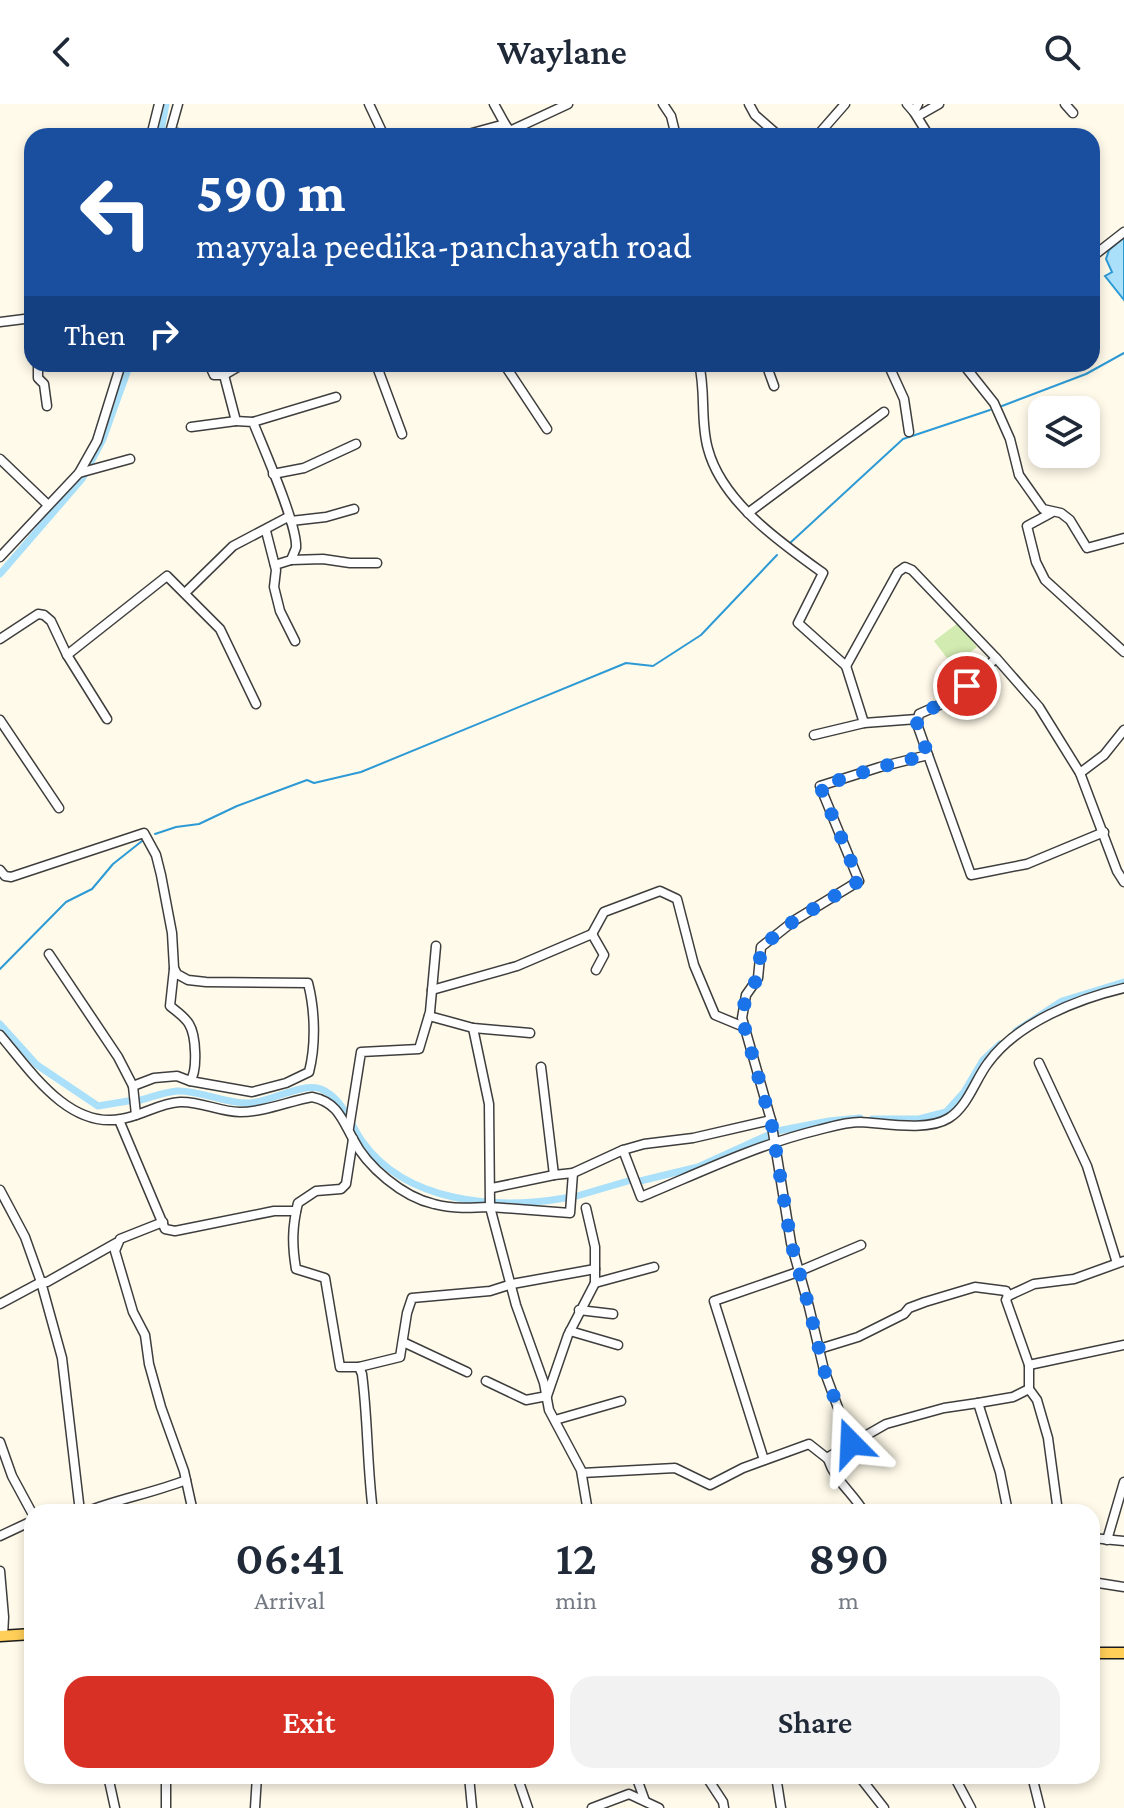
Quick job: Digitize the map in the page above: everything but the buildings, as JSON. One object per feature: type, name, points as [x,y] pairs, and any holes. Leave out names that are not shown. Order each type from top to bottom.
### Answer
[{"type":"main road","points":[[2,1636],[24,1635]]},
{"type":"main road","points":[[1100,1653],[1124,1653]]},
{"type":"street","points":[[153,128],[159,104]]},
{"type":"street","points":[[171,128],[178,104]]},
{"type":"street","points":[[369,104],[380,128]]},
{"type":"street","points":[[494,104],[508,128]]},
{"type":"street","points":[[514,128],[568,104]]},
{"type":"street","points":[[663,104],[674,128]]},
{"type":"street","points":[[749,104],[755,115],[770,128]]},
{"type":"street","points":[[824,128],[845,104]]},
{"type":"street","points":[[925,128],[914,109],[939,104]]},
{"type":"street","points":[[1065,104],[1073,113]]},
{"type":"street","points":[[1100,251],[1124,232]]},
{"type":"street","points":[[0,322],[24,319]]},
{"type":"street","points":[[38,372],[38,378],[44,384],[47,406]]},
{"type":"street","points":[[0,557],[79,473],[97,441],[119,372]]},
{"type":"street","points":[[213,372],[214,375],[229,372]]},
{"type":"street","points":[[379,372],[402,434]]},
{"type":"street","points":[[509,372],[547,429]]},
{"type":"street","points":[[701,372],[707,449],[729,492],[748,513],[823,573],[798,623],[846,666],[864,723]]},
{"type":"street","points":[[769,372],[774,386]]},
{"type":"street","points":[[892,372],[904,399],[909,432]]},
{"type":"street","points":[[969,372],[994,403],[1010,439],[1011,452],[1025,487],[1043,509],[1061,513],[1070,520],[1087,548],[1124,538]]},
{"type":"street","points":[[224,375],[236,421]]},
{"type":"street","points":[[191,427],[253,422],[336,397]]},
{"type":"street","points":[[748,513],[884,412]]},
{"type":"street","points":[[253,422],[290,519],[296,548],[291,560]]},
{"type":"street","points":[[273,474],[304,468],[356,444]]},
{"type":"street","points":[[0,459],[48,505]]},
{"type":"street","points":[[79,473],[130,459]]},
{"type":"street","points":[[185,593],[233,546],[290,519],[326,517],[354,509]]},
{"type":"street","points":[[1051,513],[1027,526],[1036,562],[1045,580],[1124,652]]},
{"type":"street","points":[[266,531],[275,565],[274,587],[280,611],[295,641]]},
{"type":"street","points":[[275,565],[291,560],[323,559],[377,563]]},
{"type":"street","points":[[846,666],[898,572],[905,567],[924,579],[1039,707],[1080,773],[1124,882]]},
{"type":"street","points":[[67,655],[167,576],[220,629],[256,704]]},
{"type":"street","points":[[0,639],[38,614],[44,615],[51,621],[67,655],[107,719]]},
{"type":"street","points":[[996,658],[955,698],[919,714],[917,719],[971,875],[1027,864],[1104,832]]},
{"type":"street","points":[[814,735],[864,723],[917,719]]},
{"type":"street","points":[[0,720],[59,808]]},
{"type":"street","points":[[1080,773],[1104,755],[1124,730]]},
{"type":"street","points":[[851,1443],[824,1370],[791,1243],[772,1123],[742,1018],[746,995],[758,978],[761,947],[795,920],[859,881],[820,786],[928,755]]},
{"type":"street","points":[[0,870],[11,877],[144,833],[156,855],[172,933],[174,968],[170,1006],[190,1025],[196,1061],[190,1081]]},
{"type":"street","points":[[432,990],[517,966],[592,934],[604,912],[660,891],[677,899],[694,965],[715,1015],[744,1027]]},
{"type":"street","points":[[592,934],[604,955],[596,970]]},
{"type":"street","points":[[349,1128],[361,1052],[419,1049],[429,1016],[436,946]]},
{"type":"street","points":[[49,954],[118,1057],[133,1086],[136,1115]]},
{"type":"street","points":[[133,1086],[154,1078],[177,1076],[252,1092],[286,1083],[309,1072],[313,1060],[308,983],[188,980],[177,974],[174,968]]},
{"type":"street","points":[[623,1150],[641,1197],[774,1142],[826,1128],[860,1122],[912,1127],[949,1118],[966,1099],[988,1062],[1011,1040],[1084,997],[1124,988]]},
{"type":"street","points":[[429,1016],[473,1028],[530,1033]]},
{"type":"street","points":[[473,1028],[489,1104],[490,1207],[516,1305],[555,1420],[582,1473],[587,1504]]},
{"type":"street","points":[[0,1035],[51,1093],[63,1103],[95,1118],[119,1120],[168,1102],[187,1101],[239,1112],[312,1097],[324,1099],[335,1107],[370,1165],[415,1197],[434,1204],[570,1213],[573,1173]]},
{"type":"street","points":[[1008,1296],[1025,1287],[1074,1279],[1120,1262],[1087,1166],[1039,1063]]},
{"type":"street","points":[[541,1067],[554,1175]]},
{"type":"street","points":[[119,1120],[165,1229],[175,1231],[274,1211],[296,1211]]},
{"type":"street","points":[[492,1188],[573,1173],[644,1144],[772,1123]]},
{"type":"street","points":[[353,1139],[346,1184],[341,1189],[316,1191],[298,1203],[292,1246],[296,1269],[325,1278],[340,1367],[359,1367],[400,1357],[412,1298],[490,1291],[595,1269]]},
{"type":"street","points":[[0,1190],[25,1237],[62,1358],[81,1504]]},
{"type":"street","points":[[547,1396],[570,1331],[595,1283],[595,1247],[586,1208]]},
{"type":"street","points":[[0,1304],[41,1282],[47,1282],[120,1239],[163,1222]]},
{"type":"street","points":[[116,1243],[120,1272],[133,1312],[145,1335],[149,1364],[191,1504]]},
{"type":"street","points":[[764,1460],[714,1301],[800,1271],[861,1245]]},
{"type":"street","points":[[595,1283],[654,1267]]},
{"type":"street","points":[[819,1349],[858,1337],[904,1314],[913,1306],[975,1287],[1006,1291],[1006,1300],[1029,1365],[1029,1389],[1037,1400],[1048,1438],[1057,1504]]},
{"type":"street","points":[[579,1310],[613,1314]]},
{"type":"street","points":[[570,1331],[618,1345]]},
{"type":"street","points":[[403,1342],[467,1372]]},
{"type":"street","points":[[1029,1365],[1124,1345]]},
{"type":"street","points":[[359,1367],[366,1406],[367,1471],[372,1504]]},
{"type":"street","points":[[486,1381],[526,1400],[547,1396]]},
{"type":"street","points":[[828,1459],[886,1424],[944,1408],[1013,1397],[1029,1389]]},
{"type":"street","points":[[555,1420],[621,1401]]},
{"type":"street","points":[[978,1403],[1000,1472],[1006,1504]]},
{"type":"street","points":[[0,1442],[12,1476],[27,1504]]},
{"type":"street","points":[[582,1473],[675,1468],[710,1485],[743,1468],[809,1444],[828,1459],[831,1469],[859,1504]]},
{"type":"street","points":[[102,1504],[143,1496],[186,1480]]},
{"type":"street","points":[[1107,1540],[1124,1482]]},
{"type":"street","points":[[0,1536],[24,1525]]},
{"type":"street","points":[[1100,1539],[1124,1541]]},
{"type":"street","points":[[0,1571],[4,1617],[2,1636]]},
{"type":"street","points":[[1100,1583],[1124,1587]]},
{"type":"street","points":[[110,1784],[115,1808]]},
{"type":"street","points":[[166,1784],[166,1808]]},
{"type":"street","points":[[255,1808],[256,1784]]},
{"type":"street","points":[[470,1784],[472,1808]]},
{"type":"street","points":[[520,1784],[528,1808]]},
{"type":"street","points":[[639,1784],[645,1801]]},
{"type":"street","points":[[711,1784],[724,1808]]},
{"type":"street","points":[[777,1784],[781,1808]]},
{"type":"street","points":[[865,1784],[884,1808]]},
{"type":"street","points":[[958,1784],[971,1808]]},
{"type":"street","points":[[1034,1784],[1040,1808]]},
{"type":"street","points":[[592,1808],[629,1794],[659,1808]]},
{"type":"green space","points":[[958,623],[977,647],[953,666],[934,641]]},
{"type":"water","points":[[1124,237],[1124,300],[1105,276],[1112,272],[1106,259],[1109,250]]},
{"type":"waterway","points":[[162,128],[166,104]]},
{"type":"waterway","points":[[1100,366],[1124,353]]},
{"type":"waterway","points":[[0,574],[82,479],[103,439],[127,372]]},
{"type":"waterway","points":[[1002,406],[1090,372]]},
{"type":"waterway","points":[[790,543],[903,439],[990,410]]},
{"type":"waterway","points":[[155,834],[199,824],[307,780],[314,783],[361,772],[626,663],[653,666],[701,635],[777,555]]},
{"type":"waterway","points":[[0,969],[66,902],[92,889],[113,864],[142,841]]},
{"type":"waterway","points":[[1016,1031],[1062,1001],[1124,982]]},
{"type":"waterway","points":[[0,1024],[37,1065],[98,1106],[128,1101]]},
{"type":"waterway","points":[[872,1119],[919,1119],[946,1112],[964,1092],[983,1060],[1000,1044]]},
{"type":"waterway","points":[[141,1100],[177,1091],[249,1103],[305,1088],[321,1089],[340,1105],[362,1141],[381,1162],[403,1178],[427,1189],[482,1202],[538,1202],[565,1198]]},
{"type":"waterway","points":[[640,1181],[698,1167],[777,1131],[860,1118]]},
{"type":"waterway","points":[[577,1196],[628,1181]]},
{"type":"route","points":[[851,1443],[824,1370],[791,1243],[772,1126],[742,1018],[746,995],[758,978],[761,947],[795,920],[859,881],[820,786],[928,755],[917,724],[919,714],[955,698],[967,686]]}]
